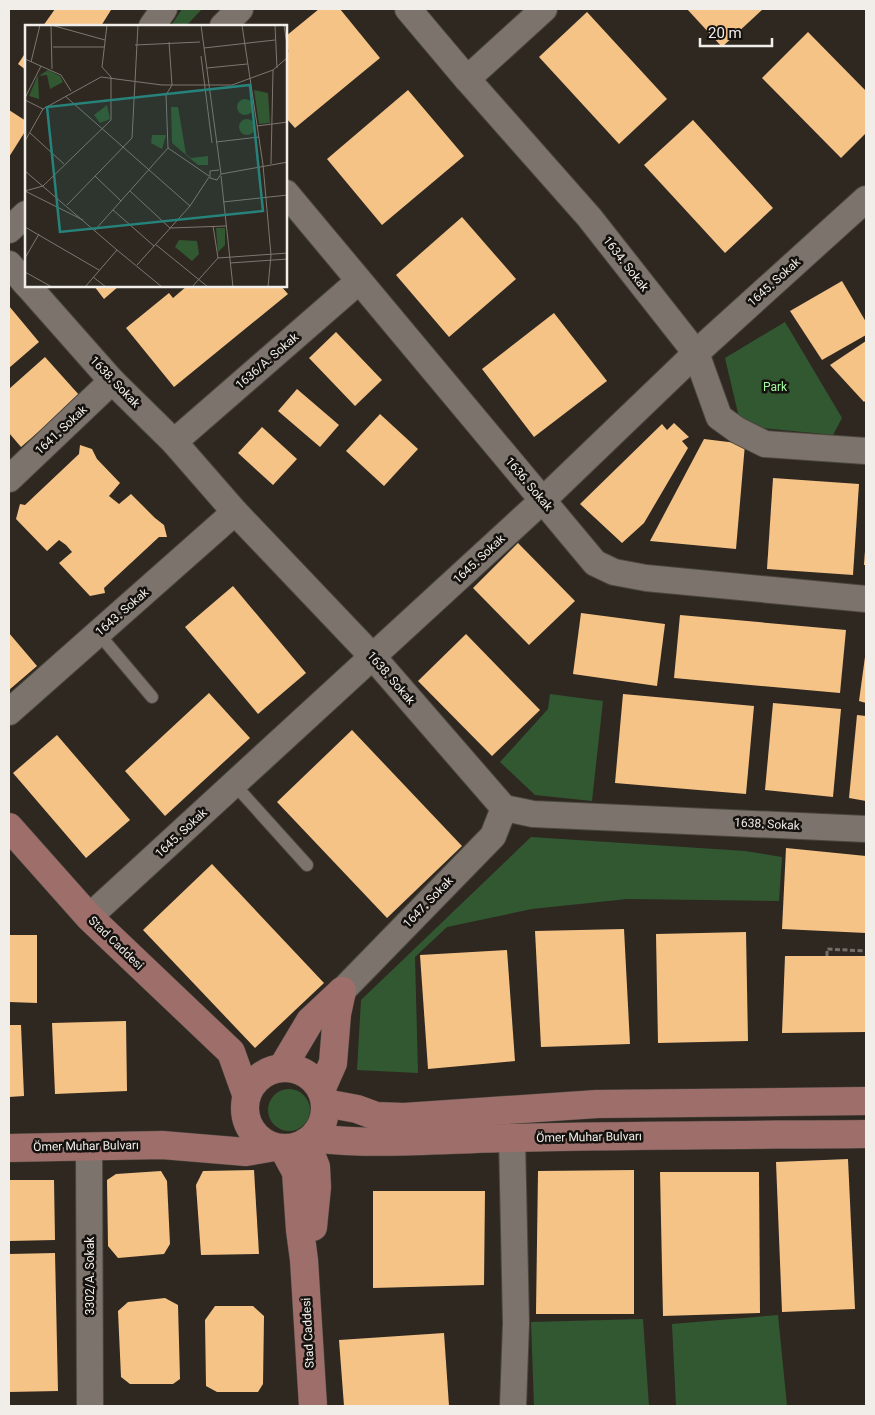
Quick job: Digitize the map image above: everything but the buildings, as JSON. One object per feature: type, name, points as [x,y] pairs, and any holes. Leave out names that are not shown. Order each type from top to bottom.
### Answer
[{"type":"main road","name":"Stad Caddesi","points":[[9,827],[89,917],[231,1052]]},
{"type":"main road","points":[[279,1068],[310,1021],[342,991]]},
{"type":"main road","points":[[162,1145],[246,1152],[294,1144],[320,1128],[324,1116],[323,1096],[333,1063],[337,1014],[342,991]]},
{"type":"main road","points":[[231,1052],[279,1068]]},
{"type":"main road","points":[[231,1052],[245,1101],[246,1121],[253,1133],[262,1142],[294,1144]]},
{"type":"main road","points":[[162,1145],[221,1137],[231,1132],[253,1082],[263,1073],[289,1067],[302,1071],[313,1079],[323,1096],[376,1116],[404,1117],[597,1104],[866,1101]]},
{"type":"main road","name":"Ömer Muhar Bulvarı","points":[[294,1144],[335,1141],[385,1142],[512,1138],[866,1134]]},
{"type":"main road","name":"Stad Caddesi","points":[[294,1144],[316,1166],[316,1209],[304,1260],[313,1406]]},
{"type":"main road","name":"Ömer Muhar Bulvarı","points":[[9,1148],[162,1145]]},
{"type":"street","points":[[153,25],[164,9]]},
{"type":"street","points":[[224,25],[240,9]]},
{"type":"street","name":"1634. Sokak","points":[[408,9],[588,217],[696,353],[719,417],[737,430],[766,444],[866,451]]},
{"type":"street","points":[[467,78],[544,9]]},
{"type":"street","name":"1636. Sokak","points":[[288,195],[595,563],[614,572],[646,578],[866,599]]},
{"type":"street","name":"1645. Sokak","points":[[89,917],[542,500],[696,353],[866,199]]},
{"type":"street","points":[[9,230],[25,215]]},
{"type":"street","name":"1638. Sokak","points":[[9,264],[25,283]]},
{"type":"street","name":"1636/A. Sokak","points":[[174,442],[360,281]]},
{"type":"street","name":"1638. Sokak","points":[[30,288],[112,381],[174,442],[235,512],[373,657],[504,808],[533,814],[866,829]]},
{"type":"street","name":"1641. Sokak","points":[[9,479],[112,381]]},
{"type":"street","name":"1643. Sokak","points":[[9,712],[235,512]]},
{"type":"street","name":"1647. Sokak","points":[[342,991],[494,836],[504,808]]},
{"type":"street","points":[[512,1138],[516,1323],[513,1406]]},
{"type":"street","name":"3302/A. Sokak","points":[[89,1146],[90,1406]]},
{"type":"lane","points":[[98,633],[152,697]]},
{"type":"lane","points":[[234,784],[307,865]]},
{"type":"path","points":[[827,956],[827,949],[866,951]]},
{"type":"green space","points":[[182,9],[202,9],[187,25],[172,25]]},
{"type":"green space","name":"Park","points":[[785,322],[842,418],[833,435],[741,426],[725,358]]},
{"type":"green space","points":[[550,694],[603,701],[592,801],[535,795],[500,762],[548,709]]},
{"type":"green space","points":[[531,837],[745,851],[782,857],[779,901],[627,899],[532,909],[447,927],[415,957],[418,1073],[357,1070],[361,1000]]},
{"type":"green space","points":[[293,1089],[301,1092],[307,1098],[310,1110],[307,1122],[301,1128],[285,1131],[277,1128],[271,1122],[268,1106],[271,1098],[277,1092]]},
{"type":"green space","points":[[778,1315],[787,1406],[676,1406],[672,1324]]},
{"type":"green space","points":[[643,1319],[649,1406],[534,1406],[531,1322]]}]
